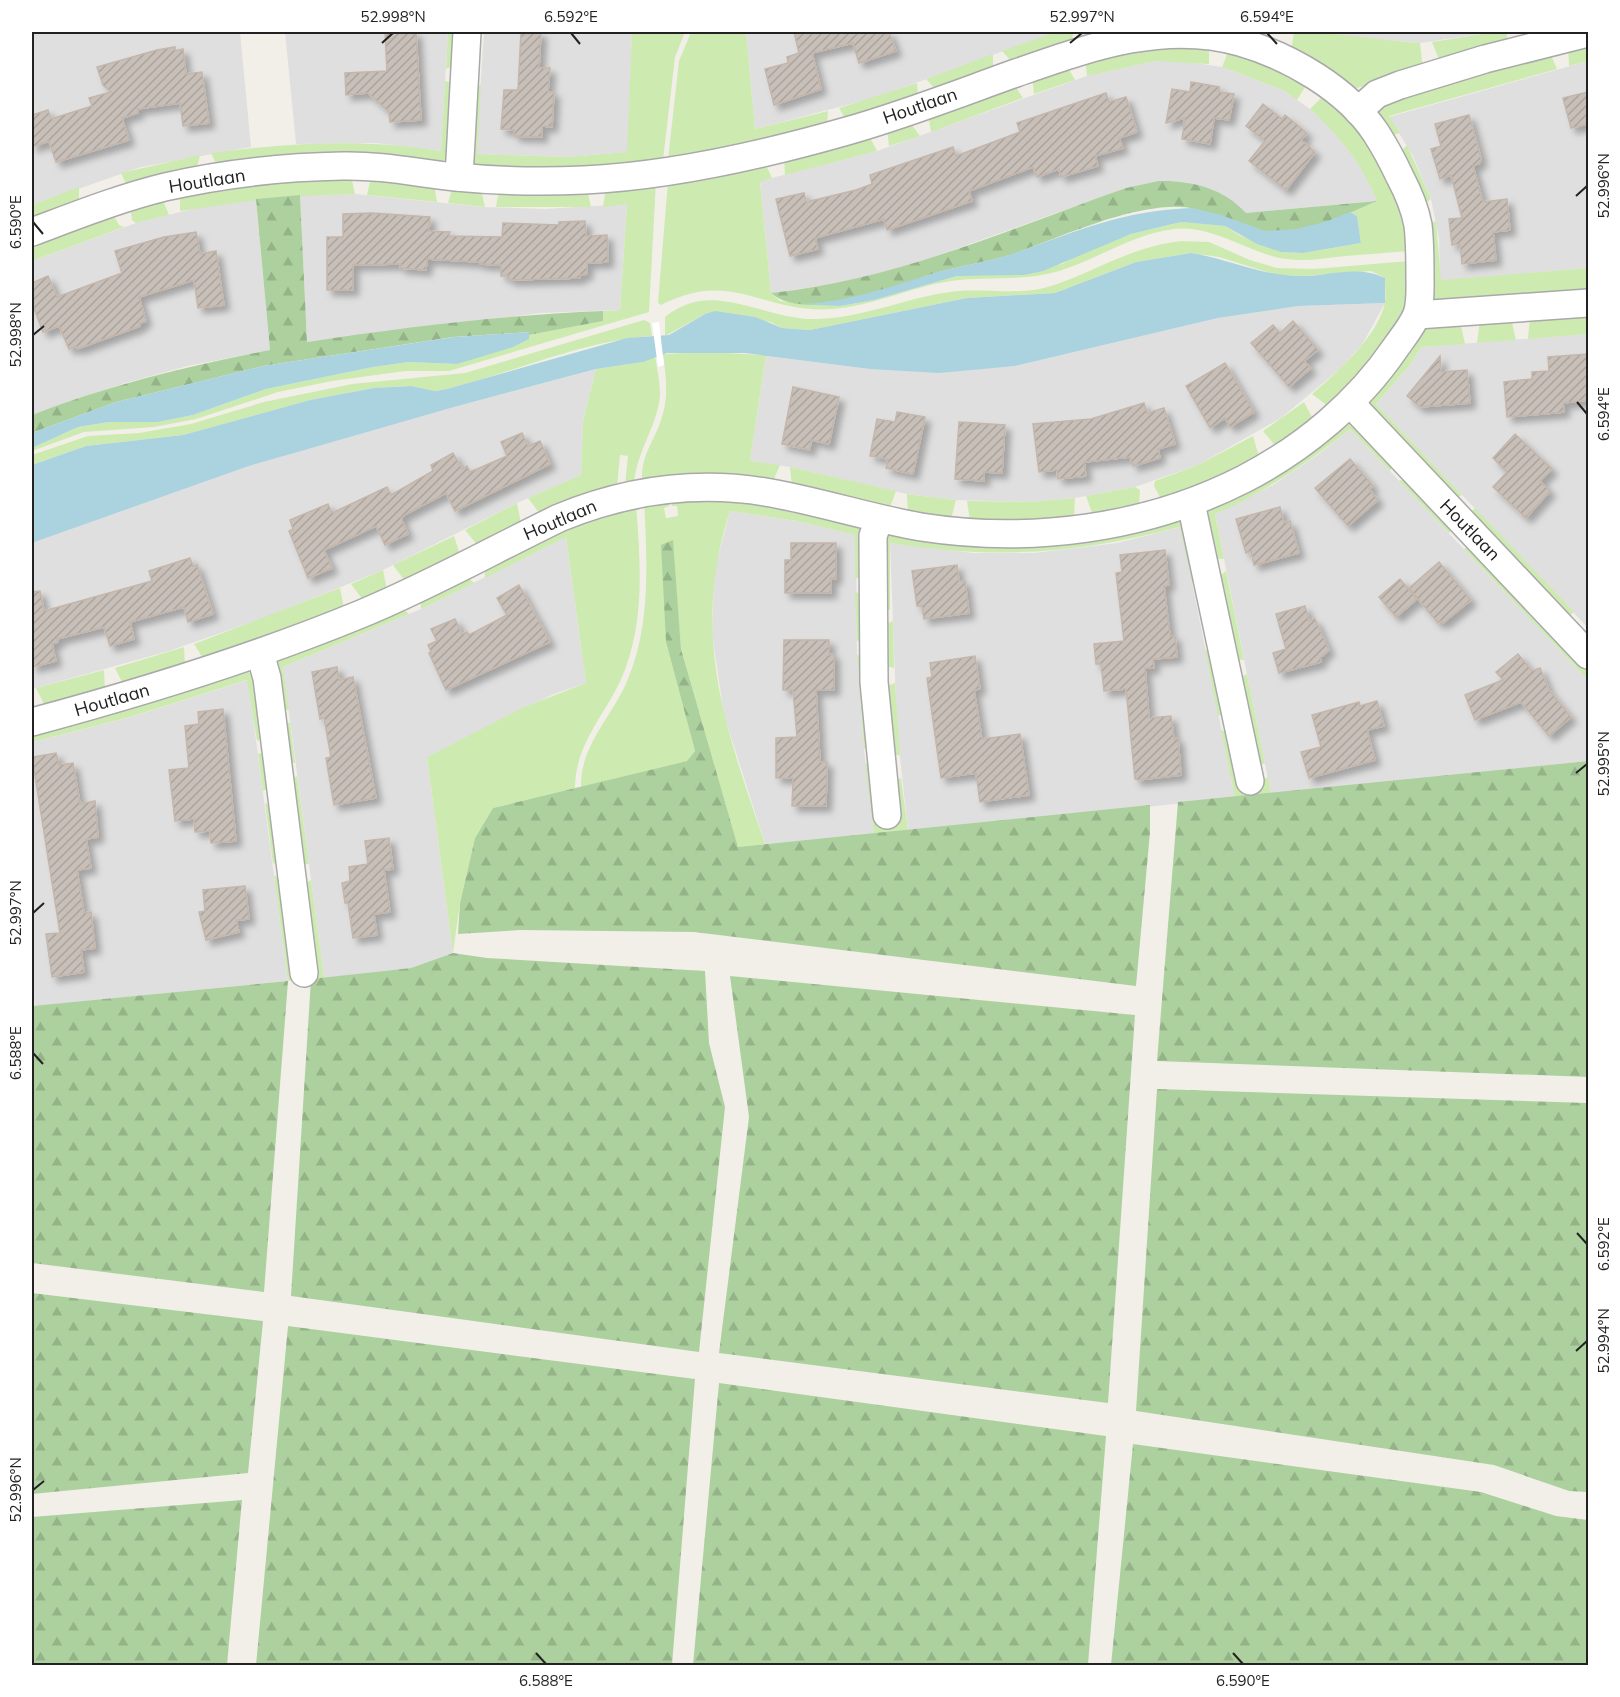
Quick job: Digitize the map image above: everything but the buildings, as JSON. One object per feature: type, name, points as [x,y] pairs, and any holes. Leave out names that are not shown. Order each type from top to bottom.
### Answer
[{"type":"street","points":[[459,177],[468,32]]},
{"type":"street","points":[[1358,111],[1377,94],[1400,86],[1485,59],[1588,33]]},
{"type":"street","name":"Houtlaan","points":[[32,232],[161,188],[296,168],[345,166],[397,168],[459,177],[584,180],[663,171],[757,154],[851,130],[1083,50],[1129,39],[1165,34],[1205,35],[1238,41],[1273,54],[1303,69],[1358,111],[1374,129],[1407,192],[1417,221],[1420,296],[1417,315],[1386,363],[1350,404],[1280,460],[1191,503],[1076,531],[969,532],[879,519],[770,493],[733,489],[670,488],[640,492],[590,506],[559,518],[364,613],[260,653],[123,698],[32,722]]},
{"type":"street","points":[[1417,315],[1588,303]]},
{"type":"street","name":"Houtlaan","points":[[1350,404],[1588,655]]},
{"type":"street","points":[[1191,503],[1250,781]]},
{"type":"street","points":[[879,519],[873,536],[874,682],[887,815]]},
{"type":"street","points":[[260,653],[267,678],[304,973]]},
{"type":"shaded area","points":[[39,32],[240,32],[251,147],[141,167],[32,205],[32,34]]},
{"type":"shaded area","points":[[285,32],[448,32],[441,151],[376,143],[296,144]]},
{"type":"shaded area","points":[[484,32],[632,32],[628,152],[566,157],[476,154]]},
{"type":"shaded area","points":[[746,32],[1056,32],[877,97],[755,129]]},
{"type":"shaded area","points":[[1321,32],[1494,32],[1420,43]]},
{"type":"shaded area","points":[[1156,61],[1182,61],[1222,67],[1283,90],[1310,109],[1339,136],[1366,176],[1377,201],[1246,213],[1214,190],[1186,182],[1158,181],[1126,188],[911,265],[860,280],[771,293],[760,181],[877,151],[1087,76]]},
{"type":"shaded area","points":[[1588,61],[1588,268],[1440,281],[1439,238],[1431,199],[1413,156],[1389,117]]},
{"type":"shaded area","points":[[355,194],[484,207],[545,209],[627,204],[620,310],[541,313],[307,342],[300,195]]},
{"type":"shaded area","points":[[256,199],[270,350],[188,366],[125,383],[32,415],[32,261],[136,223],[208,205]]},
{"type":"shaded area","points":[[1385,303],[1362,345],[1341,368],[1281,418],[1198,465],[1135,487],[1075,498],[1030,502],[956,500],[907,494],[790,467],[750,461],[766,355],[870,369],[1015,366],[1218,318],[1299,306]]},
{"type":"shaded area","points":[[1588,334],[1588,628],[1376,404],[1412,362],[1421,347]]},
{"type":"shaded area","points":[[596,369],[583,421],[581,475],[517,503],[383,570],[269,616],[169,651],[32,689],[32,543],[249,466],[379,427]]},
{"type":"shaded area","points":[[1350,429],[1588,680],[1588,761],[1271,794],[1215,514],[1273,485],[1319,454]]},
{"type":"shaded area","points":[[730,511],[797,521],[856,535],[857,655],[864,749],[874,834],[765,844],[724,715],[712,634],[714,573]]},
{"type":"shaded area","points":[[1181,527],[1235,798],[908,831],[897,730],[890,543],[973,553],[1034,553],[1117,543]]},
{"type":"shaded area","points":[[566,537],[586,683],[554,694],[427,757],[453,953],[411,968],[324,978],[283,667],[421,609]]},
{"type":"shaded area","points":[[248,680],[288,981],[35,1006],[32,977],[32,742],[131,717]]},
{"type":"green space","points":[[448,32],[461,32],[458,64],[446,69]]},
{"type":"green space","points":[[632,32],[685,32],[675,57],[663,160],[570,170],[478,167],[472,162],[472,87],[481,85],[477,154],[566,157],[627,152]]},
{"type":"green space","points":[[691,32],[746,32],[755,129],[828,111],[827,125],[737,148],[668,159],[679,61]]},
{"type":"green space","points":[[1056,32],[1073,32],[1072,41],[1012,62],[1002,51]]},
{"type":"green space","points":[[1294,32],[1420,43],[1423,70],[1353,89],[1291,52]]},
{"type":"green space","points":[[1507,32],[1507,45],[1441,64],[1432,42]]},
{"type":"green space","points":[[1588,41],[1588,61],[1569,66],[1568,46]]},
{"type":"green space","points":[[1209,45],[1209,64],[1156,61],[1087,76],[1085,58],[1104,52]]},
{"type":"green space","points":[[1229,50],[1307,84],[1297,100],[1283,90],[1222,67]]},
{"type":"green space","points":[[1549,51],[1557,69],[1389,116],[1400,133],[1387,137],[1376,117],[1380,104]]},
{"type":"green space","points":[[993,54],[993,69],[936,90],[926,79]]},
{"type":"green space","points":[[1066,64],[1075,80],[1034,94],[1032,75]]},
{"type":"green space","points":[[445,81],[458,84],[449,157],[440,162],[217,166],[211,153],[326,143],[383,144],[441,151]]},
{"type":"green space","points":[[917,83],[918,97],[846,120],[839,108]]},
{"type":"green space","points":[[1013,83],[1023,98],[931,132],[928,114]]},
{"type":"green space","points":[[1323,96],[1357,128],[1375,153],[1398,204],[1409,251],[1294,260],[1259,252],[1203,231],[1174,229],[1130,241],[1059,271],[1019,278],[951,281],[847,307],[808,309],[728,291],[708,291],[686,295],[661,305],[658,303],[668,181],[764,161],[772,178],[760,182],[771,293],[780,301],[840,306],[874,300],[957,276],[1062,264],[1083,252],[1131,234],[1181,222],[1225,226],[1239,235],[1281,252],[1303,253],[1361,243],[1357,216],[1350,212],[1377,201],[1364,174],[1349,151],[1310,109]]},
{"type":"green space","points":[[909,121],[920,136],[889,146],[887,128]]},
{"type":"green space","points":[[868,134],[877,151],[785,175],[784,157]]},
{"type":"green space","points":[[1407,145],[1431,199],[1421,207],[1398,155]]},
{"type":"green space","points":[[200,155],[197,168],[126,184],[121,173]]},
{"type":"green space","points":[[351,176],[355,194],[278,197],[180,211],[180,193]]},
{"type":"green space","points":[[371,177],[434,183],[437,202],[367,195]]},
{"type":"green space","points":[[656,181],[649,312],[449,371],[405,371],[332,381],[278,392],[196,419],[154,427],[84,432],[32,451],[32,448],[78,427],[109,422],[158,422],[193,415],[266,389],[373,367],[409,362],[457,364],[529,335],[602,321],[603,311],[620,310],[627,204],[603,207],[606,188]]},
{"type":"green space","points":[[1158,181],[1183,182],[1206,187],[1227,197],[1246,213],[1377,201],[1322,224],[1278,232],[1255,229],[1195,209],[1156,208],[1112,218],[1016,253],[946,270],[852,299],[806,305],[787,302],[771,293],[863,277],[907,265],[995,236],[1126,188]]},
{"type":"green space","points":[[453,186],[481,189],[485,207],[448,203]]},
{"type":"green space","points":[[79,187],[79,201],[32,219],[32,205]]},
{"type":"green space","points":[[587,189],[591,207],[496,207],[499,190]]},
{"type":"green space","points":[[300,195],[307,342],[528,315],[603,311],[603,321],[529,335],[529,332],[453,337],[263,366],[116,402],[32,433],[32,415],[61,404],[149,377],[270,350],[256,199]]},
{"type":"green space","points":[[161,196],[169,215],[136,223],[132,220],[130,205]]},
{"type":"green space","points":[[111,211],[119,225],[124,227],[32,261],[32,240]]},
{"type":"green space","points":[[1436,221],[1441,280],[1588,268],[1588,295],[1437,302],[1432,299],[1426,226]]},
{"type":"green space","points":[[1182,241],[1209,242],[1250,260],[1277,268],[1314,269],[1409,261],[1407,301],[1403,314],[1385,346],[1329,407],[1312,394],[1333,376],[1366,341],[1381,315],[1385,299],[1385,278],[1371,271],[1303,276],[1277,275],[1219,257],[1190,253],[1136,262],[1055,293],[967,298],[810,330],[782,328],[770,322],[705,314],[665,336],[665,317],[683,306],[702,301],[739,304],[797,318],[834,318],[950,292],[1042,289],[1132,253]]},
{"type":"green space","points":[[1588,311],[1588,334],[1528,339],[1530,316]]},
{"type":"green space","points":[[1511,318],[1516,340],[1477,343],[1480,320]]},
{"type":"green space","points":[[644,320],[650,323],[652,336],[574,350],[447,389],[435,391],[411,386],[374,388],[310,400],[183,435],[86,446],[32,465],[32,455],[88,436],[139,433],[191,424],[264,402],[352,384],[465,373]]},
{"type":"green space","points":[[1460,321],[1465,344],[1421,347],[1412,362],[1376,404],[1462,495],[1451,501],[1367,403],[1421,328]]},
{"type":"green space","points":[[708,352],[766,355],[750,461],[780,465],[772,483],[642,482],[645,456],[661,420],[665,404],[666,379],[663,354]]},
{"type":"green space","points":[[655,356],[660,389],[659,405],[639,459],[634,483],[625,485],[628,456],[620,455],[617,486],[540,514],[528,498],[581,475],[583,421],[596,369],[643,362]]},
{"type":"green space","points":[[1304,402],[1313,419],[1276,447],[1263,431]]},
{"type":"green space","points":[[1347,422],[1351,422],[1395,462],[1390,471],[1350,429],[1286,476],[1215,514],[1224,559],[1212,558],[1206,511],[1208,508]]},
{"type":"green space","points":[[1253,436],[1259,457],[1226,475],[1161,499],[1154,486],[1155,481],[1198,465]]},
{"type":"green space","points":[[790,467],[896,491],[889,510],[792,487]]},
{"type":"green space","points":[[1409,477],[1455,525],[1449,533],[1399,481]]},
{"type":"green space","points":[[1135,487],[1140,490],[1139,506],[1093,516],[1086,496]]},
{"type":"green space","points":[[907,494],[956,500],[951,519],[908,514]]},
{"type":"green space","points":[[668,498],[669,506],[664,508],[666,518],[678,516],[677,506],[672,506],[671,498],[763,502],[859,527],[862,531],[865,575],[855,579],[855,535],[797,521],[730,511],[718,556],[713,599],[713,640],[726,719],[765,844],[738,847],[681,649],[672,540],[666,642],[695,751],[687,761],[581,787],[582,772],[591,744],[622,693],[641,636],[646,592],[644,501]]},
{"type":"green space","points":[[1075,498],[1074,519],[970,521],[967,501],[1030,502]]},
{"type":"green space","points":[[517,503],[521,523],[478,546],[465,530]]},
{"type":"green space","points":[[636,503],[640,565],[639,606],[632,647],[620,683],[587,740],[577,771],[575,788],[493,808],[475,838],[460,903],[453,953],[427,757],[522,708],[586,683],[566,537],[485,578],[484,565],[523,545]]},
{"type":"green space","points":[[1475,508],[1574,612],[1564,620],[1466,517]]},
{"type":"green space","points":[[1178,517],[1186,521],[1201,577],[1192,583],[1180,527],[1106,543],[1036,552],[966,551],[890,543],[890,610],[879,608],[886,537],[895,533]]},
{"type":"green space","points":[[454,536],[460,555],[405,581],[393,565]]},
{"type":"green space","points":[[673,540],[681,649],[738,847],[1150,805],[1150,832],[1136,986],[694,932],[520,930],[458,934],[460,903],[475,838],[493,808],[687,761],[695,751],[666,642],[661,545]]},
{"type":"green space","points":[[1473,544],[1588,666],[1588,680],[1464,549]]},
{"type":"green space","points":[[383,570],[387,590],[363,600],[351,584]]},
{"type":"green space","points":[[1226,571],[1244,660],[1232,659],[1216,579]]},
{"type":"green space","points":[[465,574],[474,583],[421,609],[420,597]]},
{"type":"green space","points":[[340,588],[344,608],[204,660],[194,644]]},
{"type":"green space","points":[[855,592],[865,595],[866,639],[857,641]]},
{"type":"green space","points":[[399,605],[409,614],[283,667],[289,710],[277,709],[276,660]]},
{"type":"green space","points":[[893,621],[894,668],[883,665],[880,627]]},
{"type":"green space","points":[[184,647],[185,667],[124,686],[115,668]]},
{"type":"green space","points":[[1205,650],[1216,652],[1228,711],[1218,716]]},
{"type":"green space","points":[[857,655],[867,659],[873,746],[864,749]]},
{"type":"green space","points":[[104,670],[105,691],[45,706],[36,688]]},
{"type":"green space","points":[[246,671],[255,675],[266,736],[257,741],[247,680],[130,717],[32,742],[32,730]]},
{"type":"green space","points":[[1247,674],[1265,764],[1253,763],[1236,679]]},
{"type":"green space","points":[[895,683],[900,755],[889,755],[883,688]]},
{"type":"green space","points":[[290,722],[295,763],[284,762],[280,729]]},
{"type":"green space","points":[[1221,730],[1232,733],[1257,783],[1268,777],[1271,794],[1235,798]]},
{"type":"green space","points":[[258,753],[269,756],[273,786],[263,791]]},
{"type":"green space","points":[[1588,761],[1588,1077],[1157,1061],[1178,802]]},
{"type":"green space","points":[[865,763],[875,766],[883,828],[897,826],[891,783],[901,778],[908,831],[874,834]]},
{"type":"green space","points":[[297,776],[309,864],[298,865],[287,782]]},
{"type":"green space","points":[[265,803],[275,806],[282,859],[273,864]]},
{"type":"green space","points":[[274,876],[285,878],[298,980],[288,981]]},
{"type":"green space","points":[[311,880],[324,978],[311,979],[300,886]]},
{"type":"green space","points":[[453,953],[487,958],[705,971],[709,1043],[725,1107],[699,1352],[291,1296],[311,979],[411,968]]},
{"type":"green space","points":[[730,976],[1135,1015],[1108,1403],[719,1353],[749,1117]]},
{"type":"green space","points":[[288,981],[264,1292],[32,1263],[32,1006]]},
{"type":"green space","points":[[1157,1089],[1588,1103],[1588,1492],[1569,1491],[1494,1465],[1136,1411]]},
{"type":"green space","points":[[32,1293],[263,1321],[248,1473],[32,1494]]},
{"type":"green space","points":[[288,1326],[695,1379],[672,1665],[256,1665]]},
{"type":"green space","points":[[719,1383],[1106,1436],[1088,1665],[693,1665]]},
{"type":"green space","points":[[1133,1444],[1481,1492],[1556,1516],[1588,1520],[1588,1665],[1111,1665]]},
{"type":"green space","points":[[242,1500],[227,1665],[32,1665],[32,1517]]},
{"type":"water","points":[[1192,208],[1221,215],[1265,231],[1297,229],[1328,221],[1350,212],[1357,216],[1361,243],[1303,253],[1281,252],[1257,244],[1225,226],[1181,222],[1131,234],[1043,271],[1024,275],[957,276],[874,300],[840,306],[798,304],[833,301],[1005,256],[1122,217]]},
{"type":"water","points":[[1191,253],[1289,276],[1355,271],[1375,274],[1385,278],[1385,303],[1299,306],[1218,318],[1015,366],[939,373],[870,369],[745,353],[667,353],[643,362],[596,369],[454,407],[249,466],[32,543],[32,465],[86,446],[183,435],[310,400],[374,388],[411,386],[435,391],[447,389],[627,338],[669,335],[705,314],[715,311],[755,317],[782,328],[810,330],[967,298],[1055,293],[1136,262]]},
{"type":"water","points":[[529,332],[529,339],[513,347],[457,364],[409,362],[373,367],[266,389],[193,415],[158,422],[109,422],[78,427],[32,448],[32,433],[116,402],[263,366],[454,337]]},
{"type":"pier","points":[[659,322],[664,365],[658,367],[652,323]]}]
